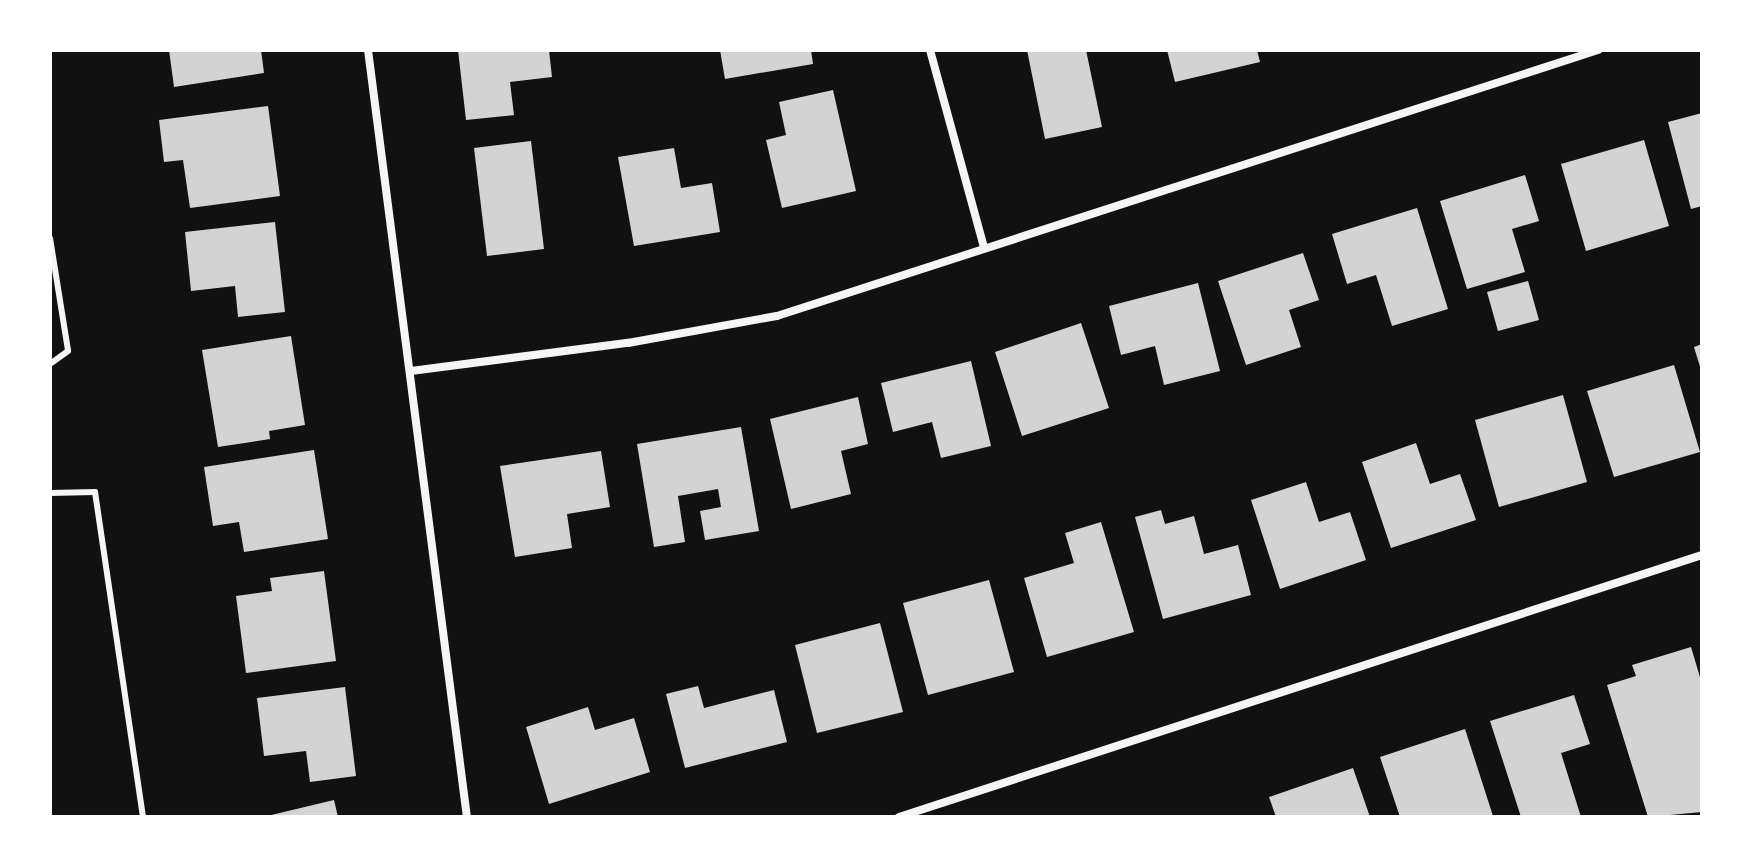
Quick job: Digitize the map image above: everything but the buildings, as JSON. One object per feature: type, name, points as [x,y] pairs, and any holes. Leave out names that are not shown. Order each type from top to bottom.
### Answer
[{"type":"street","points":[[368,50],[467,817]]},
{"type":"street","points":[[930,50],[984,248]]},
{"type":"street","points":[[411,371],[628,343],[777,316],[1598,50]]},
{"type":"street","points":[[899,817],[1702,555]]},
{"type":"lane","points":[[50,238],[68,351],[50,364]]},
{"type":"lane","points":[[50,493],[95,492],[143,817]]}]
